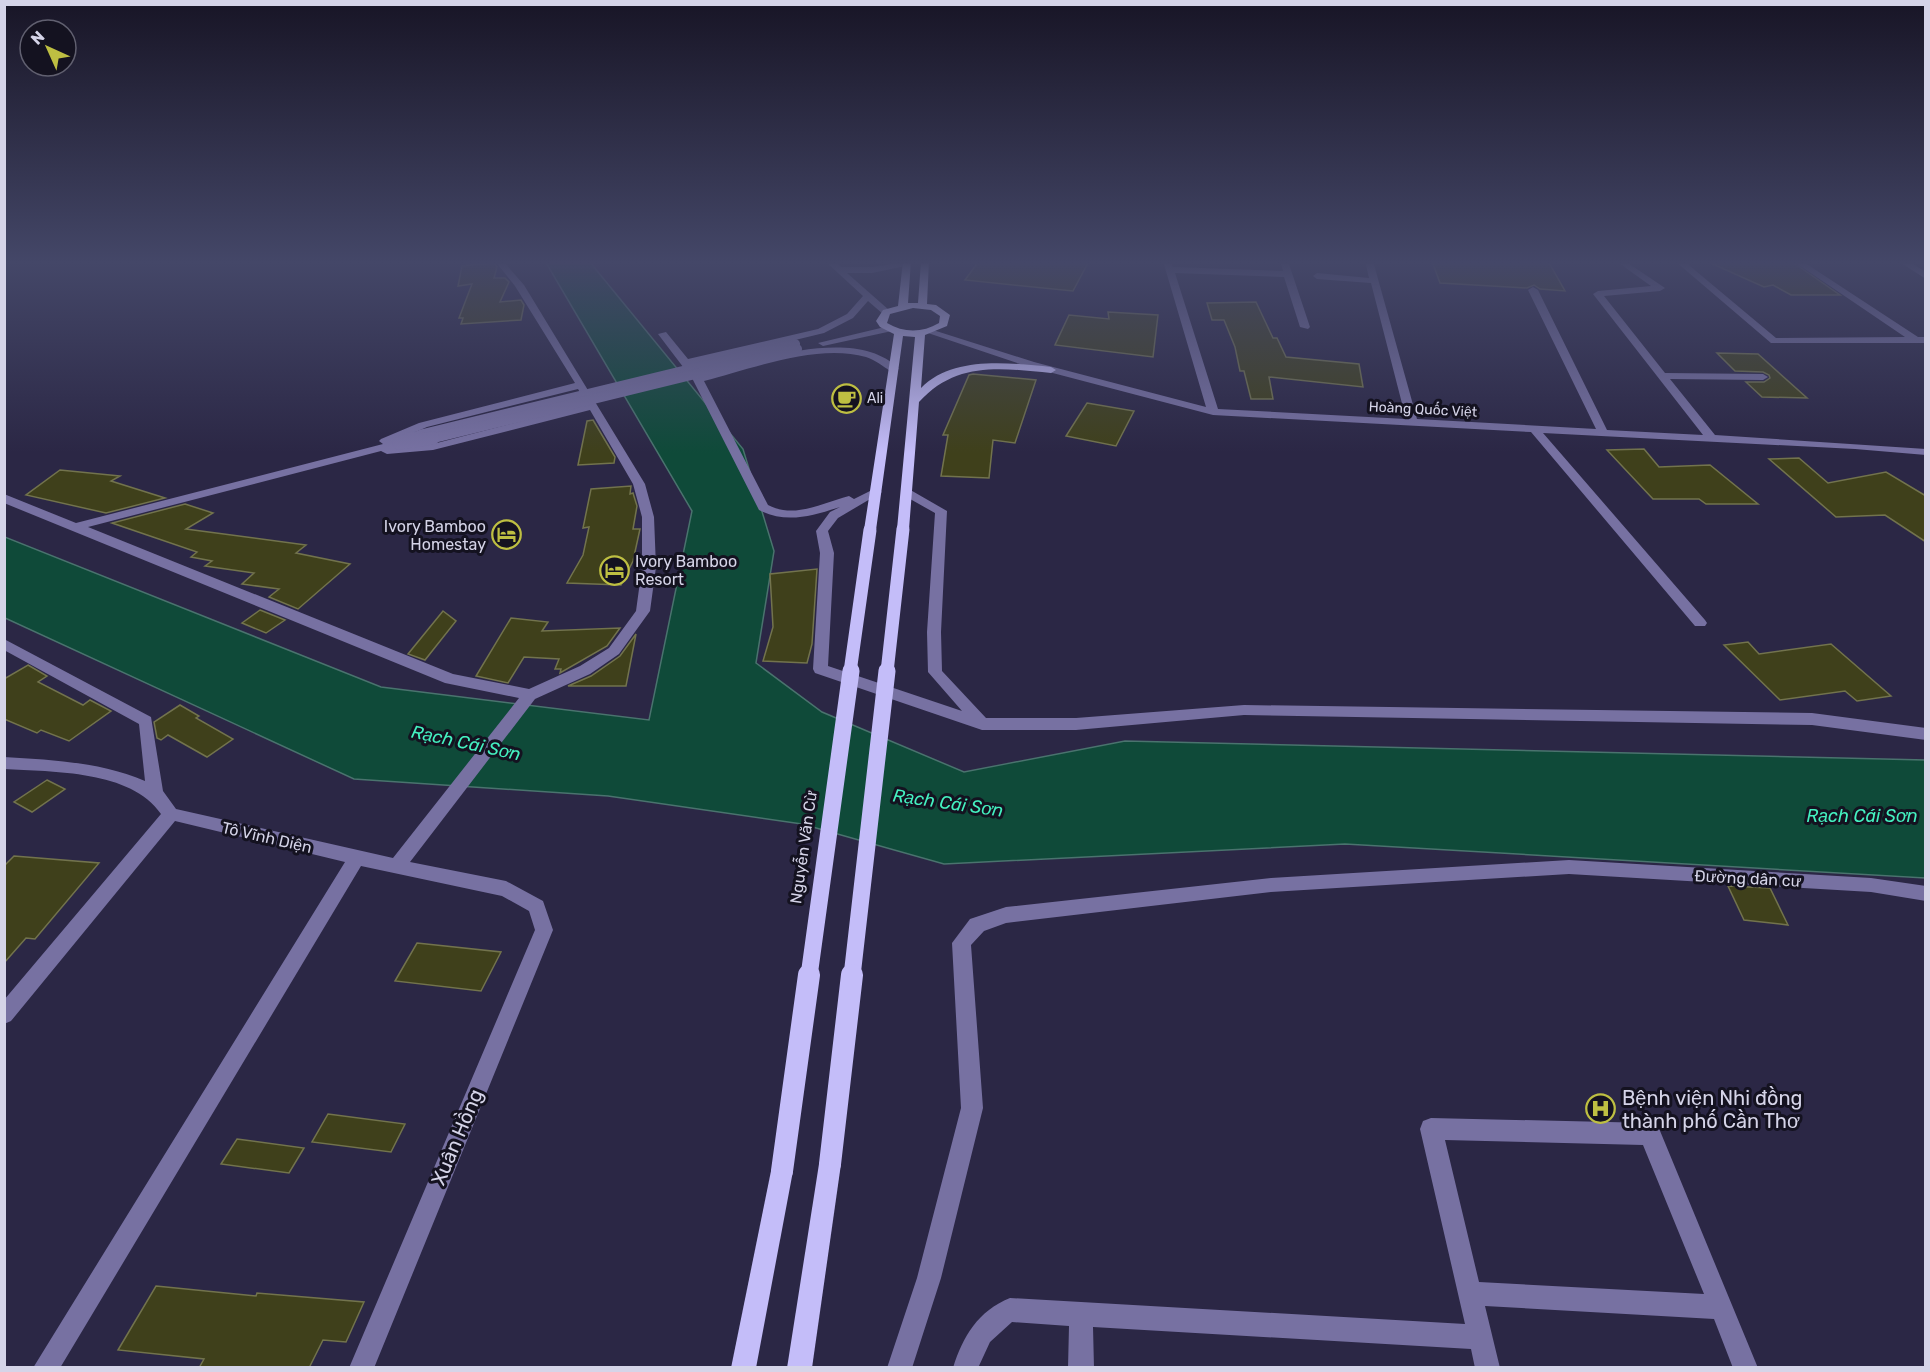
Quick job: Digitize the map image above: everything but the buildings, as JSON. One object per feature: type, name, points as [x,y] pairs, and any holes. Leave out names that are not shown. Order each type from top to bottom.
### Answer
[{"type":"main road","points":[[890,325],[894,331],[925,332],[942,325]]},
{"type":"main road","name":"Nguyễn Văn Cừ","points":[[743,1368],[782,1171],[894,369],[894,331]]},
{"type":"main road","points":[[799,1368],[830,1164],[903,529],[914,401],[925,332]]},
{"type":"main road","points":[[914,401],[922,391],[945,375],[973,367],[1005,365],[1052,370]]},
{"type":"street","points":[[397,866],[530,695],[585,670],[614,651],[643,611],[649,567],[648,517],[639,484],[544,325]]},
{"type":"street","points":[[686,363],[821,331],[833,325]]},
{"type":"street","points":[[796,346],[858,325]]},
{"type":"street","points":[[1186,325],[1213,412]]},
{"type":"street","points":[[1386,325],[1413,424]]},
{"type":"street","points":[[1550,325],[1603,432]]},
{"type":"street","points":[[1622,325],[1712,439]]},
{"type":"street","points":[[1755,325],[1774,341],[1921,340]]},
{"type":"street","points":[[1897,325],[1921,340],[1926,347]]},
{"type":"street","points":[[78,526],[399,443],[423,434],[796,346],[894,331]]},
{"type":"street","name":"Hoàng Quốc Việt","points":[[925,332],[1052,370],[1213,412],[1603,432],[1924,452]]},
{"type":"street","points":[[663,334],[698,379],[763,507],[783,516],[876,492]]},
{"type":"street","points":[[698,379],[823,350],[847,350],[871,355],[894,369]]},
{"type":"street","points":[[1662,376],[1762,377]]},
{"type":"street","points":[[357,453],[423,425],[581,385]]},
{"type":"street","points":[[357,453],[433,447],[593,406]]},
{"type":"street","points":[[1535,430],[1700,623]]},
{"type":"street","points":[[876,492],[834,515],[822,531],[827,553],[820,669],[982,724],[1076,724],[1244,710],[1812,719],[1926,734]]},
{"type":"street","points":[[907,492],[941,511],[934,632],[935,672],[982,724]]},
{"type":"street","points":[[4,498],[78,526],[450,679],[530,695]]},
{"type":"street","points":[[4,644],[146,721],[155,794]]},
{"type":"street","points":[[4,763],[55,766],[110,775],[155,794],[171,814],[4,1015]]},
{"type":"street","name":"Tô Vĩnh Diện","points":[[171,814],[357,858],[506,889],[537,906]]},
{"type":"street","points":[[45,1368],[357,858]]},
{"type":"street","name":"Đường dân cư","points":[[899,1368],[928,1278],[972,1108],[961,943],[977,925],[1006,915],[1270,885],[1569,867],[1871,885],[1926,894]]},
{"type":"street","name":"Xuân Hồng","points":[[361,1368],[544,930],[537,906]]},
{"type":"street","points":[[1488,1368],[1431,1128],[1650,1134],[1746,1368]]},
{"type":"street","points":[[1470,1293],[1721,1307]]},
{"type":"street","points":[[965,1368],[986,1326],[1010,1310],[1482,1337]]},
{"type":"street","points":[[1081,1313],[1081,1368]]},
{"type":"water","name":"Rạch Cái Sơn","points":[[583,325],[641,325],[743,449],[774,551],[756,663],[822,712],[964,772],[1125,741],[1925,760],[1925,878],[1345,844],[944,864],[802,824],[608,796],[354,779],[5,618],[5,537],[381,687],[649,720],[692,511]]},
{"type":"place","name":"Ali","points":[[846,398]]},
{"type":"place","name":"Ivory Bamboo Homestay","points":[[507,535]]},
{"type":"place","name":"Ivory Bamboo Resort","points":[[614,570]]},
{"type":"place","name":"Bệnh viện Nhi đồng thành phố Cần Thơ","points":[[1601,1109]]}]
